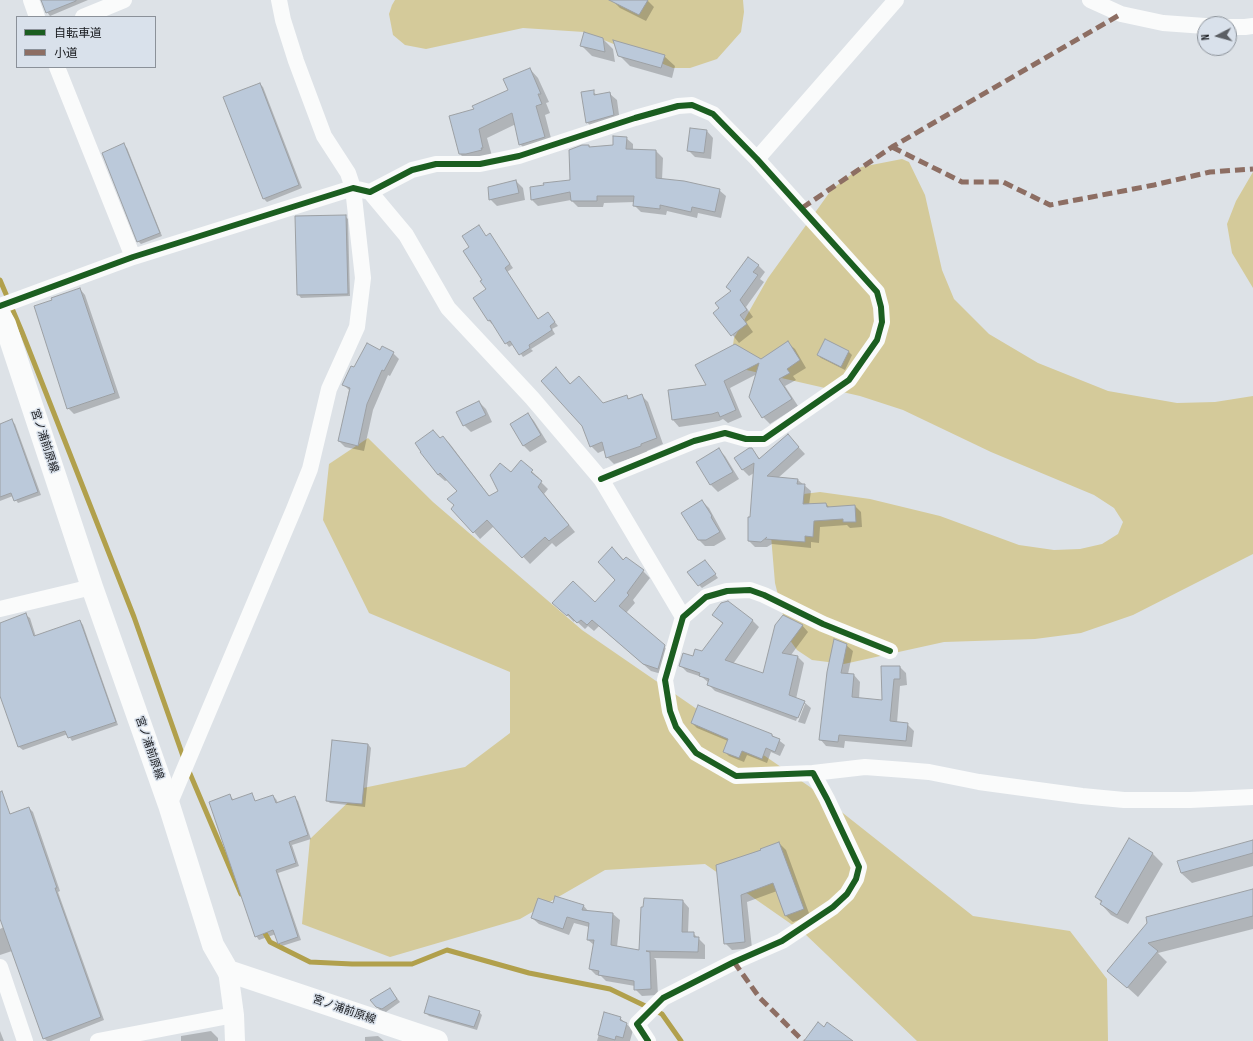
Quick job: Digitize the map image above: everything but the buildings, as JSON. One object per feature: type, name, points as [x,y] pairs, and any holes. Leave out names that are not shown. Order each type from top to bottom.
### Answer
[{"type":"main road","name":"宮ノ浦前原線","points":[[0,315],[5,324],[92,587],[169,805],[213,945],[228,970],[437,1041]]},
{"type":"street","points":[[31,0],[37,16]]},
{"type":"street","points":[[85,16],[124,0]]},
{"type":"street","points":[[169,805],[310,469],[329,389],[357,327],[363,278],[353,188],[348,174],[324,136],[282,20],[279,0]]},
{"type":"street","points":[[757,159],[896,0]]},
{"type":"street","points":[[1090,0],[1121,14],[1163,22],[1197,25]]},
{"type":"street","points":[[1237,27],[1253,26]]},
{"type":"street","points":[[57,68],[133,257]]},
{"type":"street","points":[[370,192],[412,170],[436,164],[480,164],[519,156],[635,118],[678,106],[692,106],[713,114],[757,159],[877,292],[881,307],[882,322],[877,340],[850,380],[764,439],[746,439],[725,433],[694,441],[601,479]]},
{"type":"street","points":[[0,306],[133,257],[353,188],[370,192],[406,235],[448,308],[532,398],[601,479],[683,617]]},
{"type":"street","points":[[0,609],[92,587]]},
{"type":"street","points":[[890,651],[823,624],[764,594],[750,590],[727,591],[706,597],[683,617],[665,680],[670,711],[676,727],[696,753],[736,776],[813,773],[873,767],[929,772],[979,782],[1082,796],[1124,800],[1190,800],[1253,797]]},
{"type":"street","points":[[648,1041],[637,1024],[663,998],[734,962],[782,941],[833,907],[846,894],[856,879],[858,866],[827,799],[813,773]]},
{"type":"street","points":[[0,967],[25,1041]]},
{"type":"street","points":[[228,970],[234,1015],[235,1041]]},
{"type":"street","points":[[98,1041],[234,1015]]},
{"type":"shaded area","points":[[395,0],[743,0],[744,12],[741,32],[717,59],[690,68],[673,68],[584,32],[523,28],[426,49],[405,45],[393,35],[389,14]]},
{"type":"shaded area","points":[[902,159],[909,162],[925,195],[942,270],[954,299],[989,334],[1038,363],[1108,391],[1177,403],[1215,402],[1253,396],[1253,554],[1133,615],[1081,633],[1035,639],[944,642],[844,664],[812,660],[797,650],[789,639],[775,583],[770,524],[787,496],[820,492],[870,499],[940,516],[1019,545],[1054,550],[1080,549],[1102,544],[1118,534],[1123,522],[1114,508],[1094,495],[991,452],[903,410],[860,396],[742,369],[731,359],[734,338],[768,278],[832,189],[861,167]]},
{"type":"shaded area","points":[[1253,172],[1253,288],[1232,253],[1227,224],[1236,201]]},
{"type":"shaded area","points":[[368,438],[433,502],[582,630],[810,787],[973,916],[1070,931],[1107,979],[1108,1041],[917,1041],[804,933],[705,864],[605,870],[520,919],[390,957],[302,924],[310,839],[363,788],[465,767],[510,733],[510,672],[369,613],[323,520],[329,464]]},
{"type":"waterway","points":[[0,280],[22,332],[134,617],[184,759]]},
{"type":"waterway","points":[[188,769],[241,894]]},
{"type":"waterway","points":[[262,928],[270,942],[310,962],[412,964],[447,950],[529,973],[610,989],[662,1014],[681,1041]]},
{"type":"marked path","points":[[802,208],[892,147],[1121,14]]},
{"type":"marked path","points":[[892,147],[962,182],[1003,182],[1050,205],[1154,185],[1210,172],[1253,169]]},
{"type":"marked path","points":[[734,962],[759,997],[803,1041]]},
{"type":"cycle path","points":[[0,306],[133,257],[353,188],[370,192],[412,170],[436,164],[480,164],[519,156],[635,118],[678,106],[692,105],[713,114],[757,159],[877,292],[881,307],[882,322],[877,340],[849,380],[764,439],[746,439],[725,433],[694,441],[601,479]]},
{"type":"cycle path","points":[[648,1041],[637,1024],[663,998],[734,962],[782,941],[833,907],[847,894],[856,879],[859,867],[813,773],[736,776],[696,753],[676,727],[670,711],[665,680],[683,617],[706,597],[727,591],[750,590],[764,595],[823,624],[890,651]]}]
